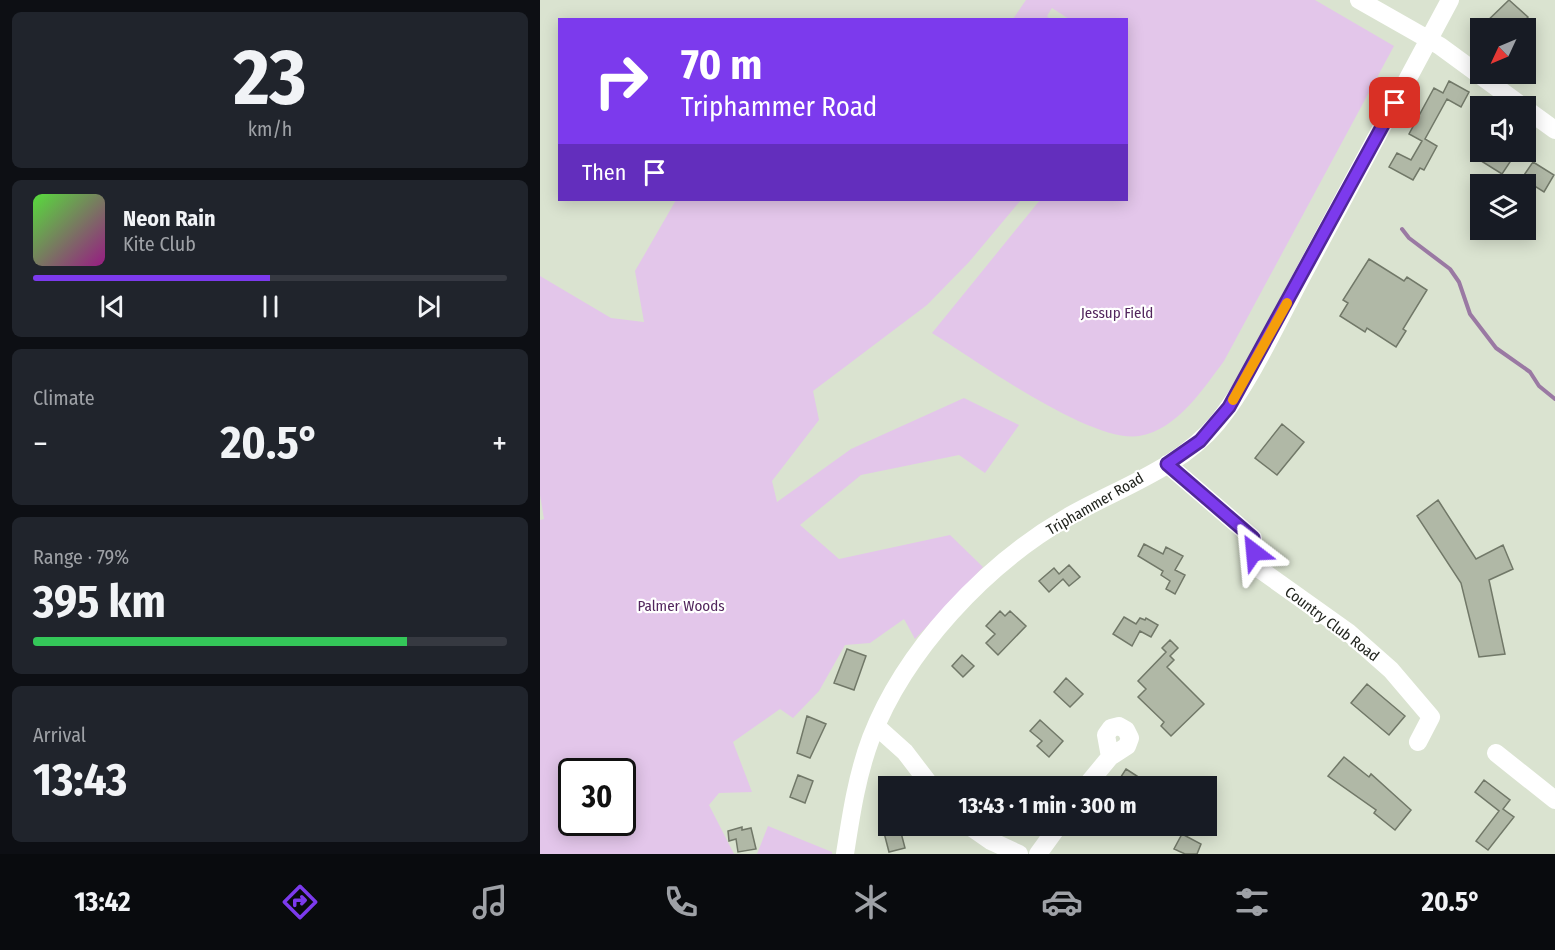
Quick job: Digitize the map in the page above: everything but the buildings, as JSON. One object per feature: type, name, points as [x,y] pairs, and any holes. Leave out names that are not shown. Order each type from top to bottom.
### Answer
[{"type":"street","points":[[1359,0],[1429,39],[1508,96]]},
{"type":"street","name":"Triphammer Road","points":[[845,854],[856,787],[876,726],[905,670],[927,641],[977,587],[1020,550],[1063,520],[1167,464],[1200,441],[1229,407],[1450,0]]},
{"type":"street","points":[[1536,116],[1555,130]]},
{"type":"street","name":"Country Club Road","points":[[1167,464],[1253,538],[1255,566],[1348,632],[1391,670],[1431,717],[1418,742]]},
{"type":"street","points":[[876,726],[905,752],[923,776]]},
{"type":"street","points":[[1496,753],[1555,800]]},
{"type":"street","points":[[1094,776],[1110,757]]},
{"type":"street","points":[[984,836],[1019,854]]},
{"type":"street","points":[[1038,854],[1051,836]]},
{"type":"green space","name":"Jessup Field","points":[[1026,0],[1315,0],[1394,46],[1224,361],[1188,407],[1165,426],[1153,432],[1139,436],[1118,435],[1092,427],[1034,398],[932,333],[1039,201],[1128,201],[1128,18],[1067,18],[1052,8],[1047,16],[1049,18],[1014,18]]},
{"type":"green space","name":"Palmer Woods","points":[[675,201],[1020,201],[969,262],[927,305],[813,391],[819,420],[772,481],[777,502],[851,449],[964,398],[1019,425],[985,473],[959,455],[861,475],[800,525],[839,559],[950,535],[983,567],[915,639],[904,619],[870,643],[845,645],[819,691],[793,718],[780,709],[733,742],[752,792],[719,793],[709,805],[734,854],[540,854],[540,520],[544,519],[540,495],[540,276],[611,318],[644,322],[635,271]]},
{"type":"green space","points":[[768,826],[832,852],[832,854],[757,854]]},
{"type":"waterway","points":[[1402,229],[1409,238],[1450,269],[1459,282],[1470,314],[1496,348],[1530,372],[1539,386],[1555,399]]},
{"type":"slow traffic","points":[[1233,400],[1287,303]]},
{"type":"route","points":[[1254,552],[1253,538],[1167,464],[1200,441],[1229,407],[1395,103]]}]
